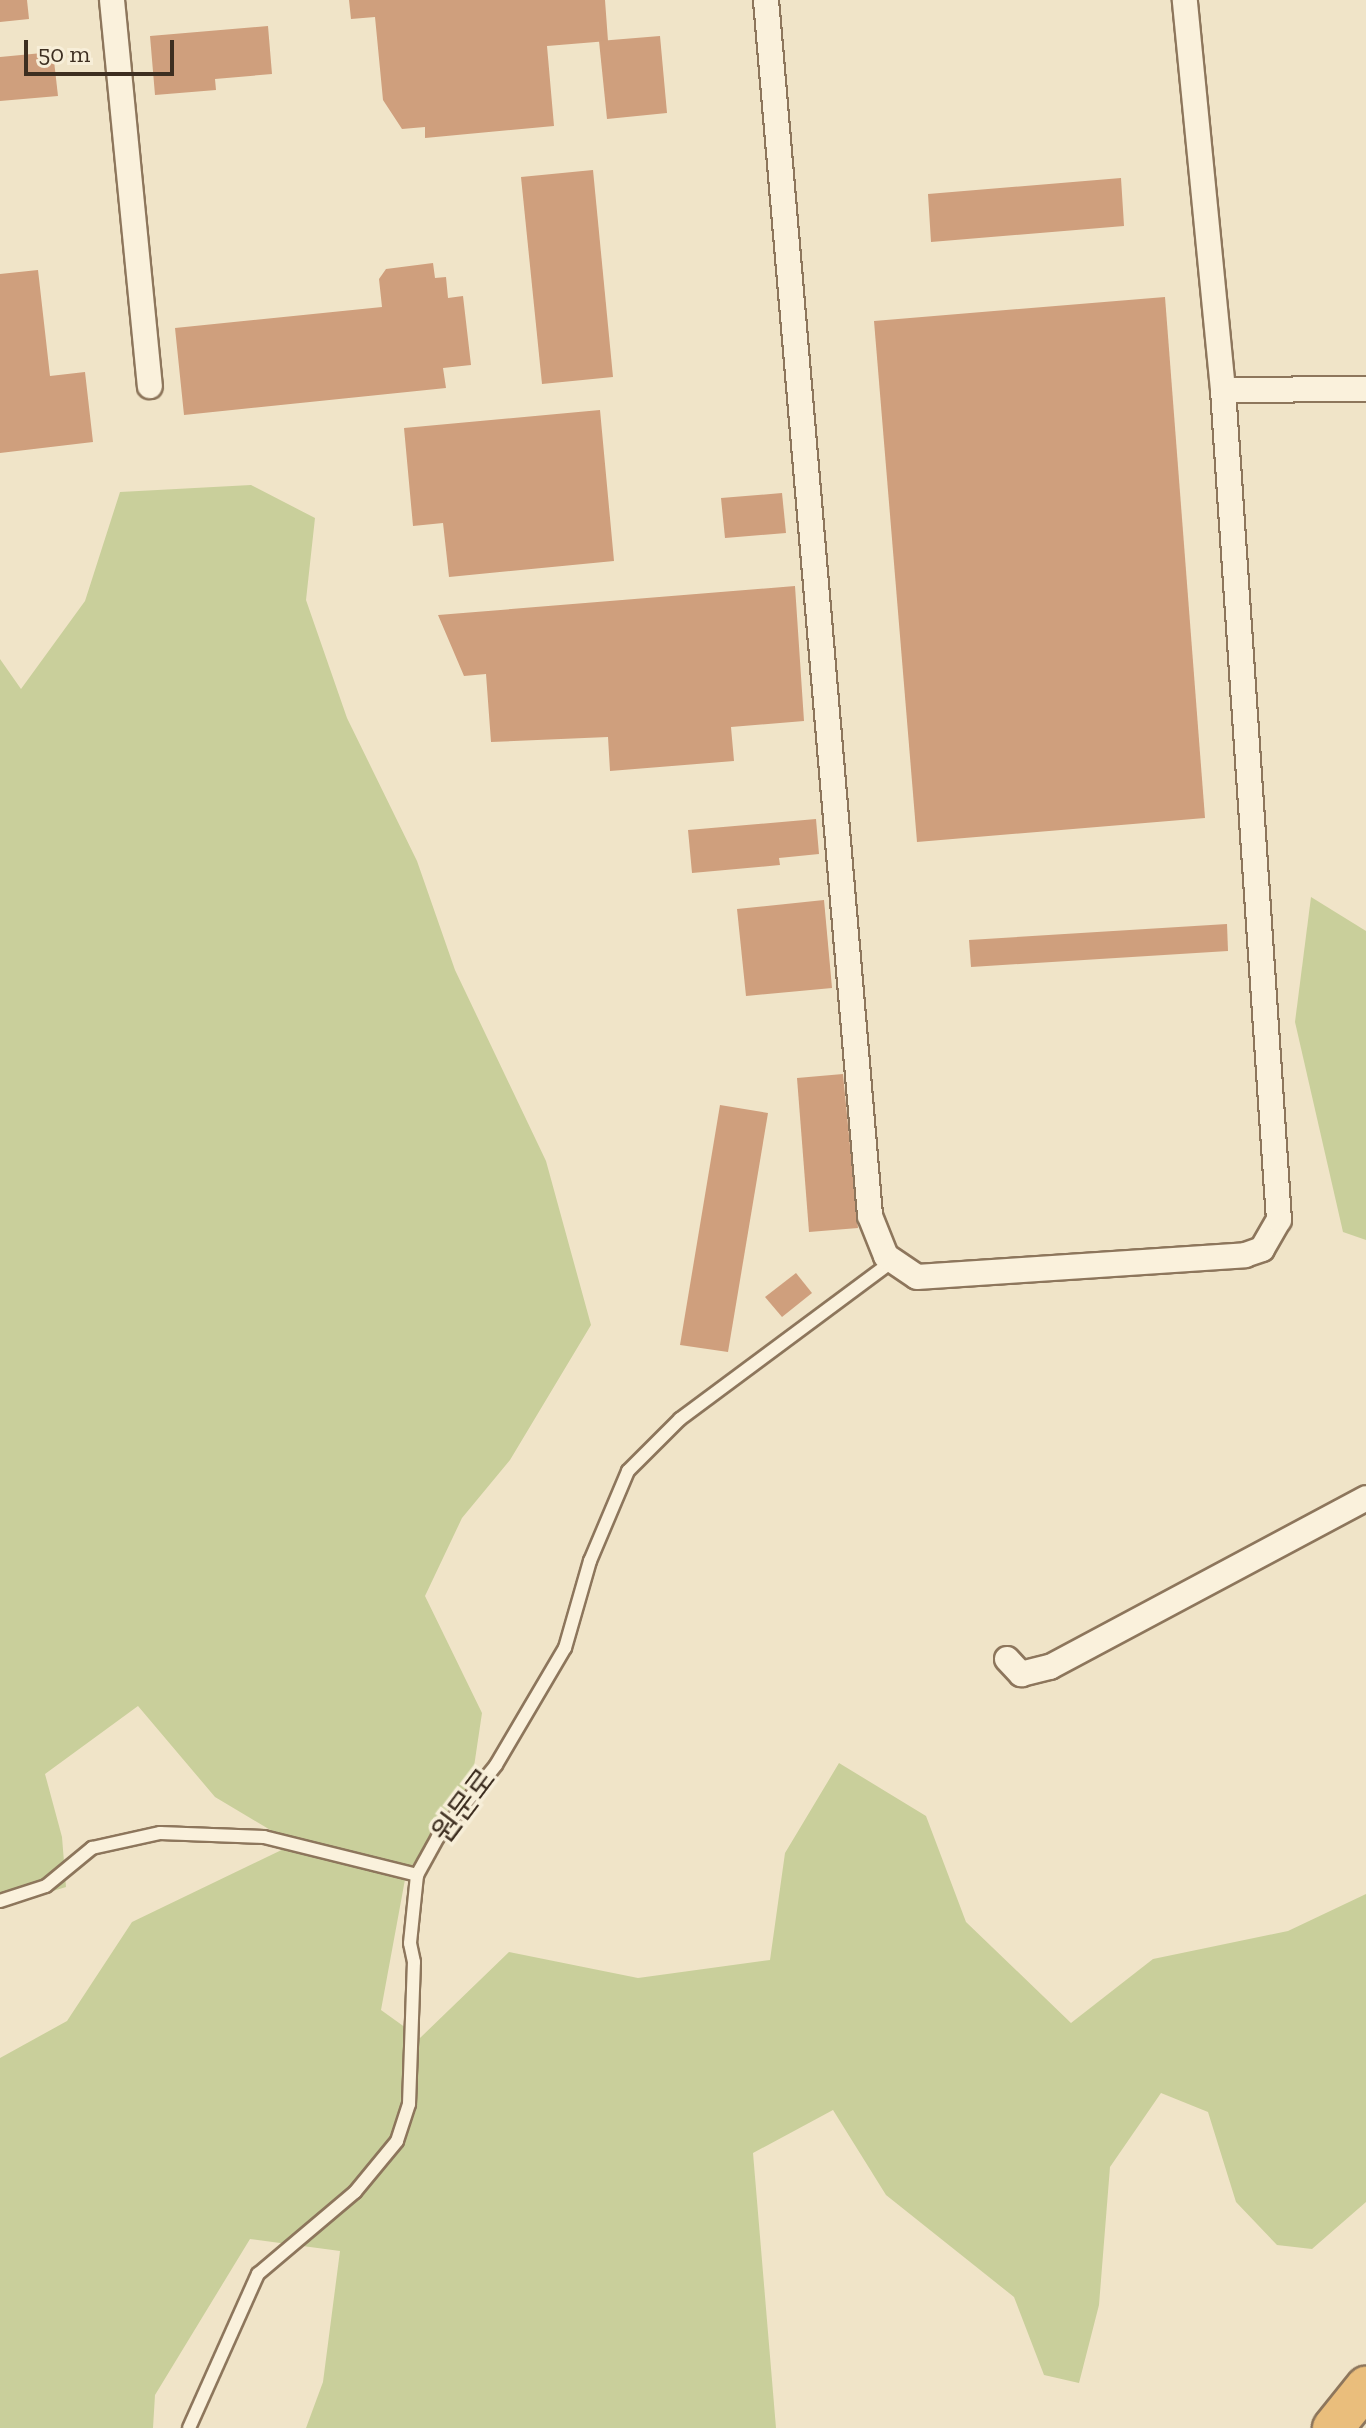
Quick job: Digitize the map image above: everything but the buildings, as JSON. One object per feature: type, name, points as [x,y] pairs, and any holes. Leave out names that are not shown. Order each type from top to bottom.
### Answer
[{"type":"highway","points":[[1333,2428],[1366,2387]]},
{"type":"street","points":[[112,0],[150,386]]},
{"type":"street","points":[[766,0],[870,1216],[893,1261],[917,1277],[1222,1258],[1262,1249],[1274,1235],[1279,1220],[1223,390],[1185,0]]},
{"type":"street","points":[[1223,390],[1366,389]]},
{"type":"street","points":[[1007,1659],[1021,1674],[1050,1667],[1366,1498]]},
{"type":"lane","name":"원문로","points":[[189,2428],[258,2274],[355,2192],[397,2141],[409,2104],[414,1962],[410,1943],[417,1875],[438,1837],[496,1765],[565,1648],[590,1561],[628,1471],[680,1419],[893,1261]]},
{"type":"lane","points":[[0,1901],[46,1886],[92,1848],[160,1833],[264,1837],[417,1875]]},
{"type":"green space","points":[[251,485],[315,518],[306,600],[347,718],[417,861],[455,970],[546,1161],[591,1325],[510,1460],[462,1518],[425,1596],[482,1713],[472,1780],[406,1874],[381,2010],[420,2038],[509,1952],[638,1978],[770,1960],[785,1853],[839,1763],[926,1816],[966,1922],[1071,2023],[1153,1959],[1288,1931],[1366,1894],[1366,2202],[1312,2249],[1277,2245],[1236,2202],[1208,2112],[1161,2093],[1110,2167],[1099,2305],[1079,2383],[1044,2375],[1014,2297],[886,2195],[833,2110],[753,2153],[776,2428],[306,2428],[323,2382],[340,2251],[250,2239],[155,2395],[153,2428],[0,2428],[0,2058],[67,2021],[132,1922],[294,1844],[215,1797],[138,1706],[45,1774],[62,1837],[66,1887],[0,1907],[0,659],[21,689],[85,601],[120,492]]},
{"type":"green space","points":[[1311,897],[1366,931],[1366,1240],[1343,1232],[1295,1022]]}]
